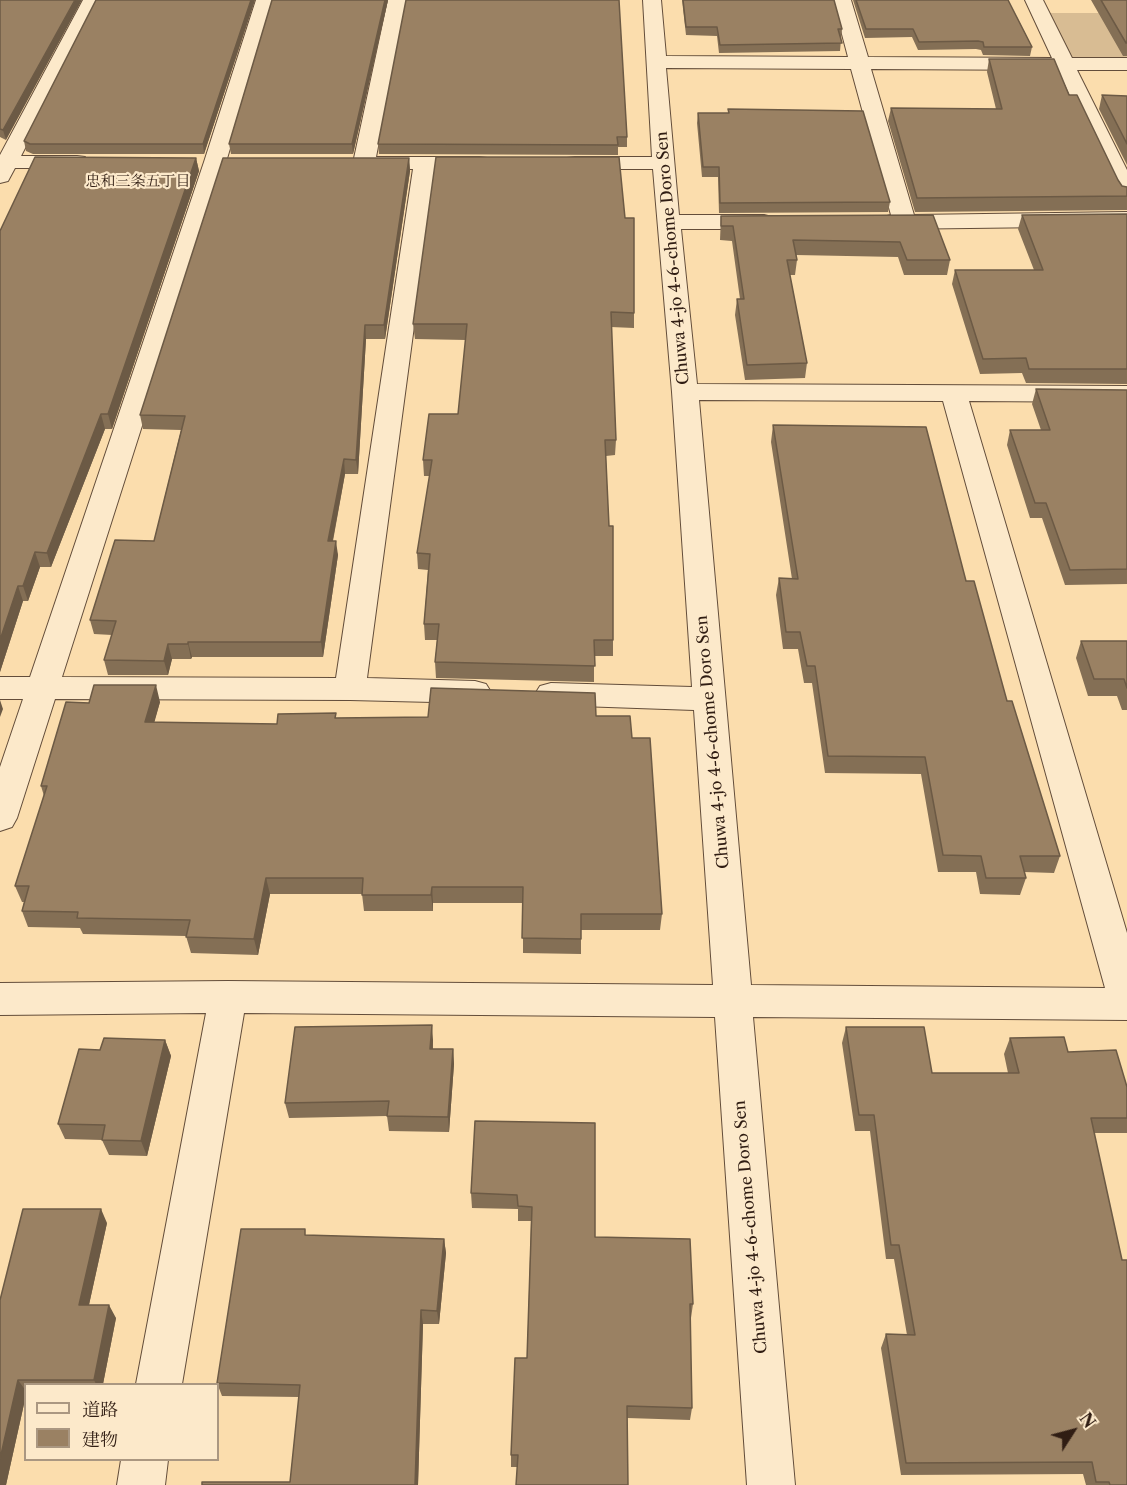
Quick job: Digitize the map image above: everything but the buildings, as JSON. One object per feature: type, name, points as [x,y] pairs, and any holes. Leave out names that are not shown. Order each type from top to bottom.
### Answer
[{"type":"street","points":[[2,167],[92,0]]},
{"type":"street","points":[[0,818],[215,162],[265,0]]},
{"type":"street","points":[[363,163],[397,0]]},
{"type":"street","name":"Chuwa 4-jo 4-6-chome Doro Sen","points":[[652,0],[663,163],[685,392],[771,1485]]},
{"type":"street","points":[[842,0],[904,222]]},
{"type":"street","points":[[1034,0],[1127,193]]},
{"type":"street","points":[[657,62],[1127,64]]},
{"type":"street","points":[[2,167],[100,162]]},
{"type":"street","points":[[341,162],[497,163]]},
{"type":"street","points":[[350,689],[425,163]]},
{"type":"street","points":[[556,163],[663,163]]},
{"type":"street","points":[[869,222],[1127,219]]},
{"type":"street","points":[[670,222],[787,222]]},
{"type":"street","points":[[685,392],[1127,394]]},
{"type":"street","points":[[954,394],[1127,997]]},
{"type":"street","points":[[0,688],[350,689],[709,699]]},
{"type":"street","points":[[159,1383],[228,997]]},
{"type":"street","points":[[0,999],[228,997],[1127,1004]]},
{"type":"street","points":[[141,1485],[145,1461]]},
{"type":"shaded area","points":[[1040,13],[1127,13],[1127,64],[1064,64]]},
{"type":"district","name":"忠和三条五丁目","points":[[138,182]]}]
